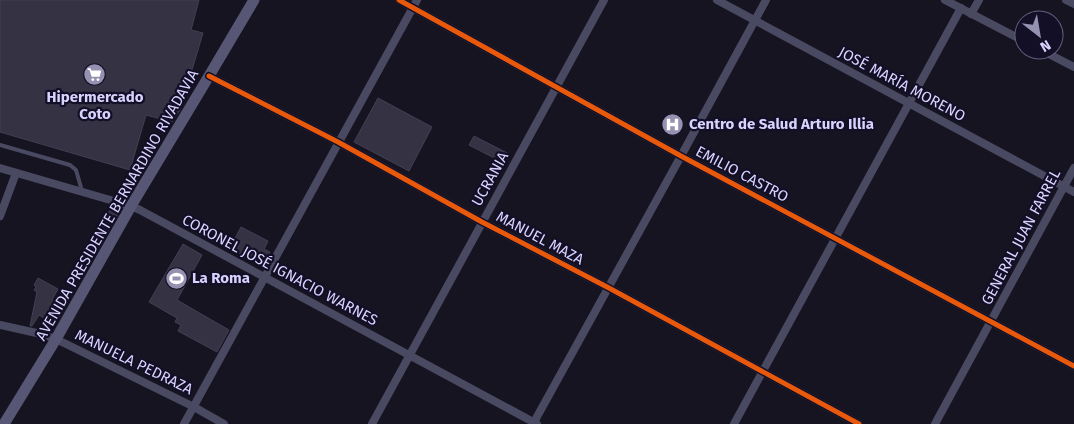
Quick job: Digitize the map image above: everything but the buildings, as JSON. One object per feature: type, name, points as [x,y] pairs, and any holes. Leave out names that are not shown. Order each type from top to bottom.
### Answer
[{"type":"street","name":"AVENIDA PRESIDENTE BERNARDINO RIVADAVIA","points":[[4,424],[56,339],[131,206],[254,0]]},
{"type":"street","name":"EMILIO CASTRO","points":[[399,0],[681,156],[1074,366]]},
{"type":"street","points":[[184,424],[418,0]]},
{"type":"street","name":"UCRANIA","points":[[372,424],[604,0]]},
{"type":"street","name":"JOSÉ MARÍA MORENO","points":[[717,0],[1074,192]]},
{"type":"street","points":[[535,424],[766,0]]},
{"type":"street","points":[[945,0],[1014,36]]},
{"type":"street","points":[[971,14],[979,0]]},
{"type":"street","points":[[1066,0],[1074,4]]},
{"type":"street","points":[[734,424],[961,8]]},
{"type":"street","points":[[1060,60],[1074,67]]},
{"type":"street","name":"MANUEL MAZA","points":[[210,76],[338,142],[482,222],[859,424]]},
{"type":"street","name":"CORONEL JOSÉ IGNACIO WARNES","points":[[0,168],[131,206],[535,424]]},
{"type":"street","name":"GENERAL JUAN FARREL","points":[[935,424],[1074,168]]},
{"type":"street","points":[[0,216],[16,173]]},
{"type":"street","name":"MANUELA PEDRAZA","points":[[0,325],[56,339],[194,407],[224,424]]},
{"type":"lane","points":[[0,145],[70,165],[76,170],[82,192]]},
{"type":"cycle path","points":[[399,0],[681,156],[1074,366]]},
{"type":"cycle path","points":[[209,76],[338,142],[482,222],[609,288],[859,424]]},
{"type":"place","name":"Hipermercado Coto","points":[[95,74]]},
{"type":"place","name":"Centro de Salud Arturo Illia","points":[[673,124]]},
{"type":"place","name":"La Roma","points":[[176,278]]}]
